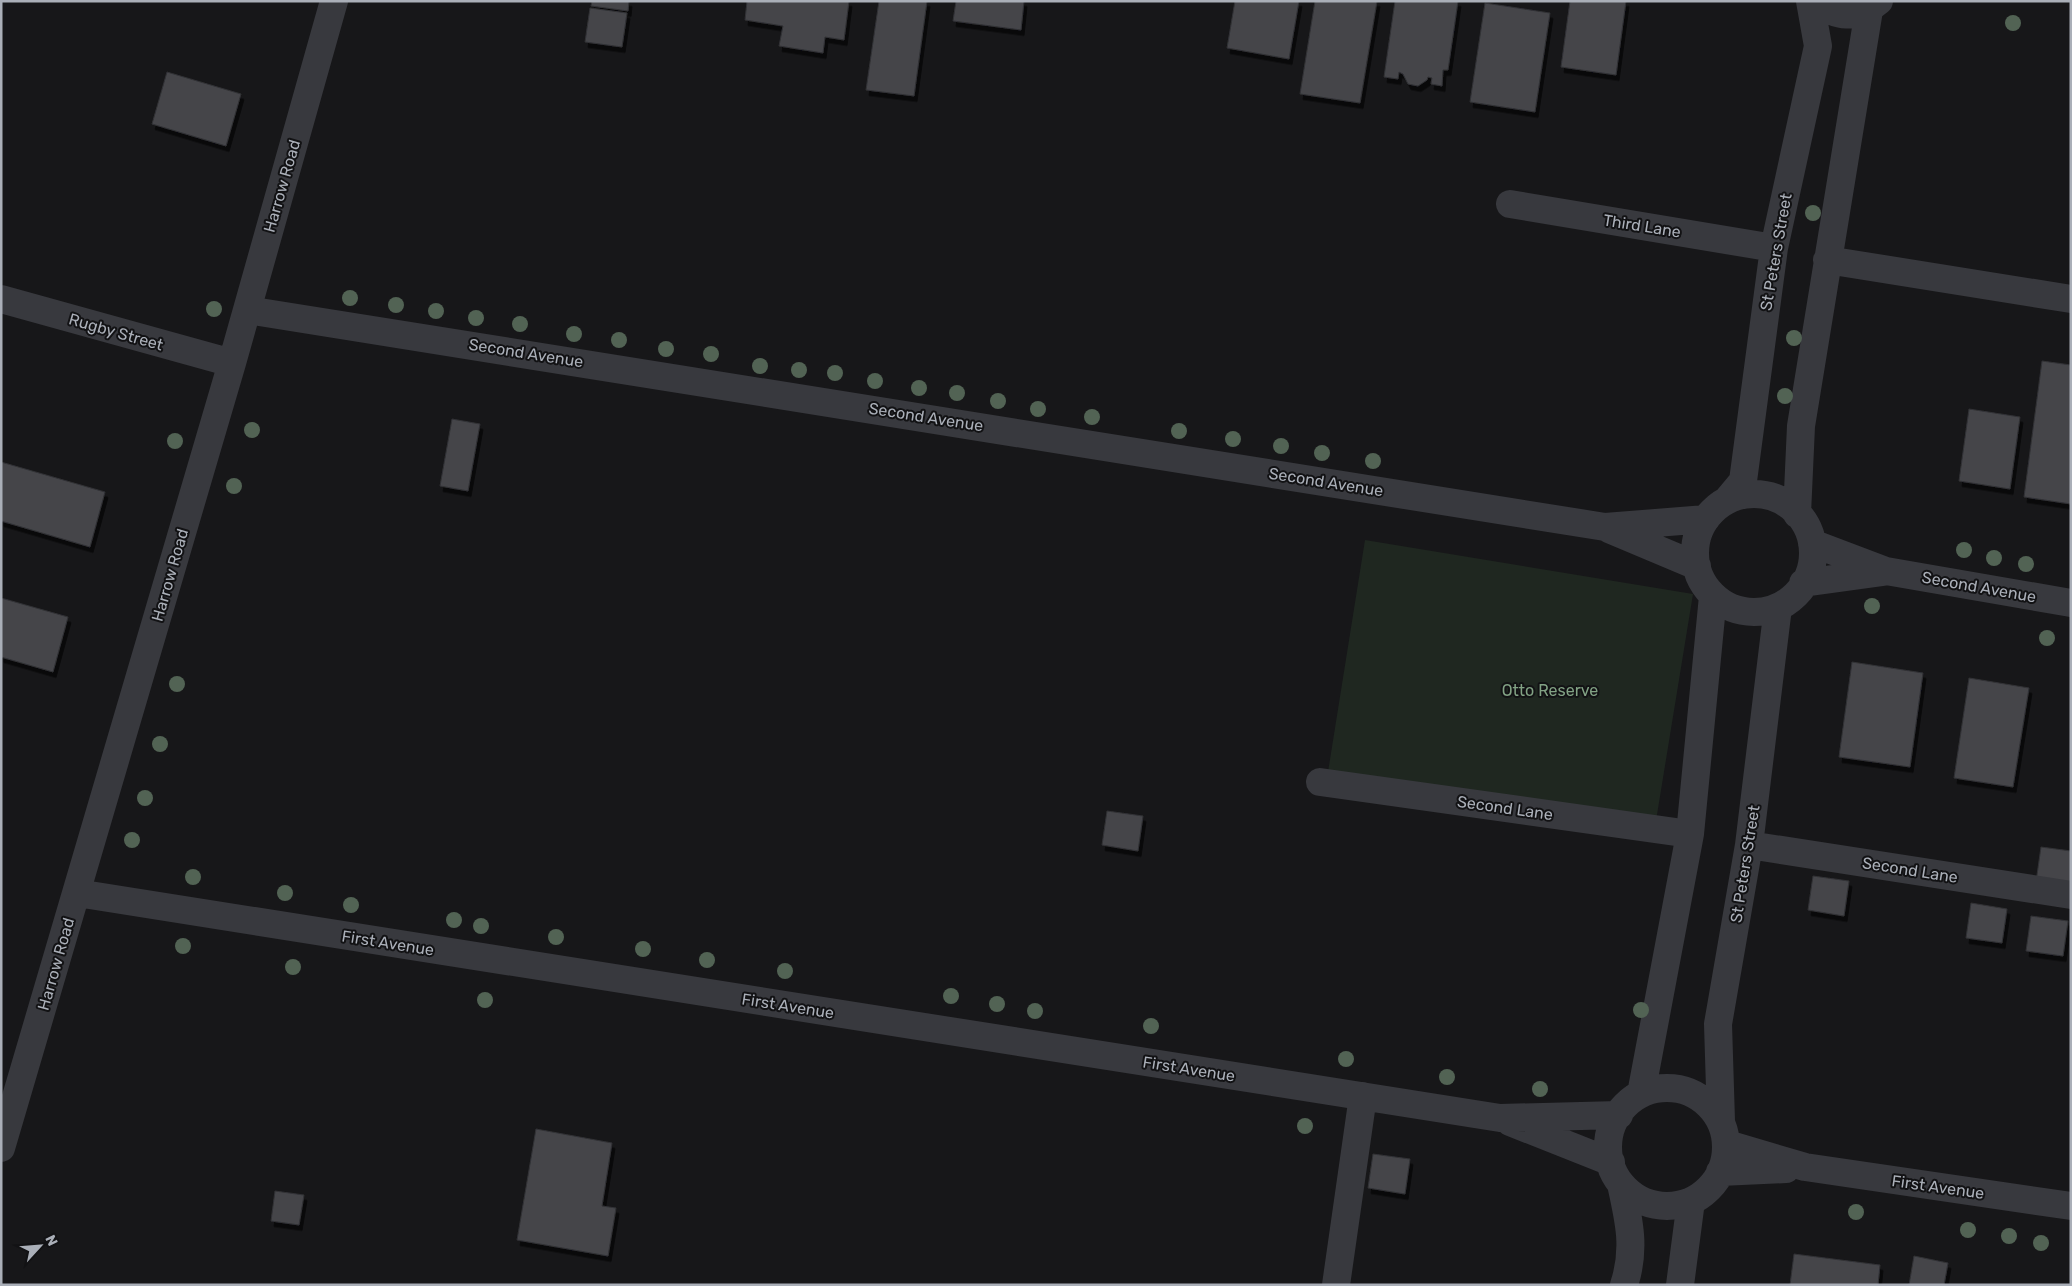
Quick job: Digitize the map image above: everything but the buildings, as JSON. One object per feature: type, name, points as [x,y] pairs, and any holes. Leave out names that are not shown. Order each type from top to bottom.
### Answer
[{"type":"street","name":"Harrow Road","points":[[1,1148],[232,363],[334,1]]},
{"type":"street","points":[[1812,1],[1829,12],[1846,15],[1874,5]]},
{"type":"street","name":"St Peters Street","points":[[1728,499],[1743,481],[1744,476],[1774,248],[1818,46],[1812,1]]},
{"type":"street","points":[[1798,514],[1801,426],[1827,260],[1874,5]]},
{"type":"street","name":"Third Lane","points":[[1510,204],[1774,248]]},
{"type":"street","points":[[1827,260],[2071,298]]},
{"type":"street","name":"Rugby Street","points":[[1,299],[232,363]]},
{"type":"street","name":"Second Avenue","points":[[247,310],[1605,527],[1706,519]]},
{"type":"street","points":[[1748,493],[1773,496],[1792,506],[1807,526],[1813,549],[1810,572],[1798,593],[1778,607],[1755,612],[1724,605],[1713,596],[1700,578],[1695,558],[1696,538],[1711,511],[1728,499],[1748,493]]},
{"type":"street","name":"Second Avenue","points":[[1605,527],[1697,566]]},
{"type":"street","name":"Second Avenue","points":[[1812,543],[1886,571],[2071,603]]},
{"type":"street","name":"Second Avenue","points":[[1804,583],[1886,571]]},
{"type":"street","points":[[1641,1094],[1690,834],[1713,596]]},
{"type":"street","name":"St Peters Street","points":[[1724,1133],[1718,1024],[1749,845],[1778,607]]},
{"type":"street","name":"Second Lane","points":[[1320,782],[1690,834]]},
{"type":"street","name":"Second Lane","points":[[1749,845],[2071,894]]},
{"type":"street","name":"First Avenue","points":[[77,893],[1500,1118],[1618,1115]]},
{"type":"street","points":[[1616,1173],[1627,1191],[1648,1204],[1668,1207],[1691,1202],[1711,1188],[1723,1166],[1724,1133],[1705,1102],[1687,1091],[1661,1088],[1641,1094],[1624,1106],[1618,1115],[1609,1133],[1608,1153],[1616,1173],[1631,1231],[1631,1252],[1624,1285]]},
{"type":"street","points":[[1336,1285],[1363,1096]]},
{"type":"street","name":"First Avenue","points":[[1500,1118],[1616,1173]]},
{"type":"street","name":"First Avenue","points":[[1724,1133],[1805,1168]]},
{"type":"street","name":"First Avenue","points":[[1720,1172],[1805,1168],[2071,1206]]},
{"type":"street","points":[[1680,1285],[1691,1202]]},
{"type":"green space","name":"Otto Reserve","points":[[1365,540],[1693,594],[1655,827],[1328,772]]}]
